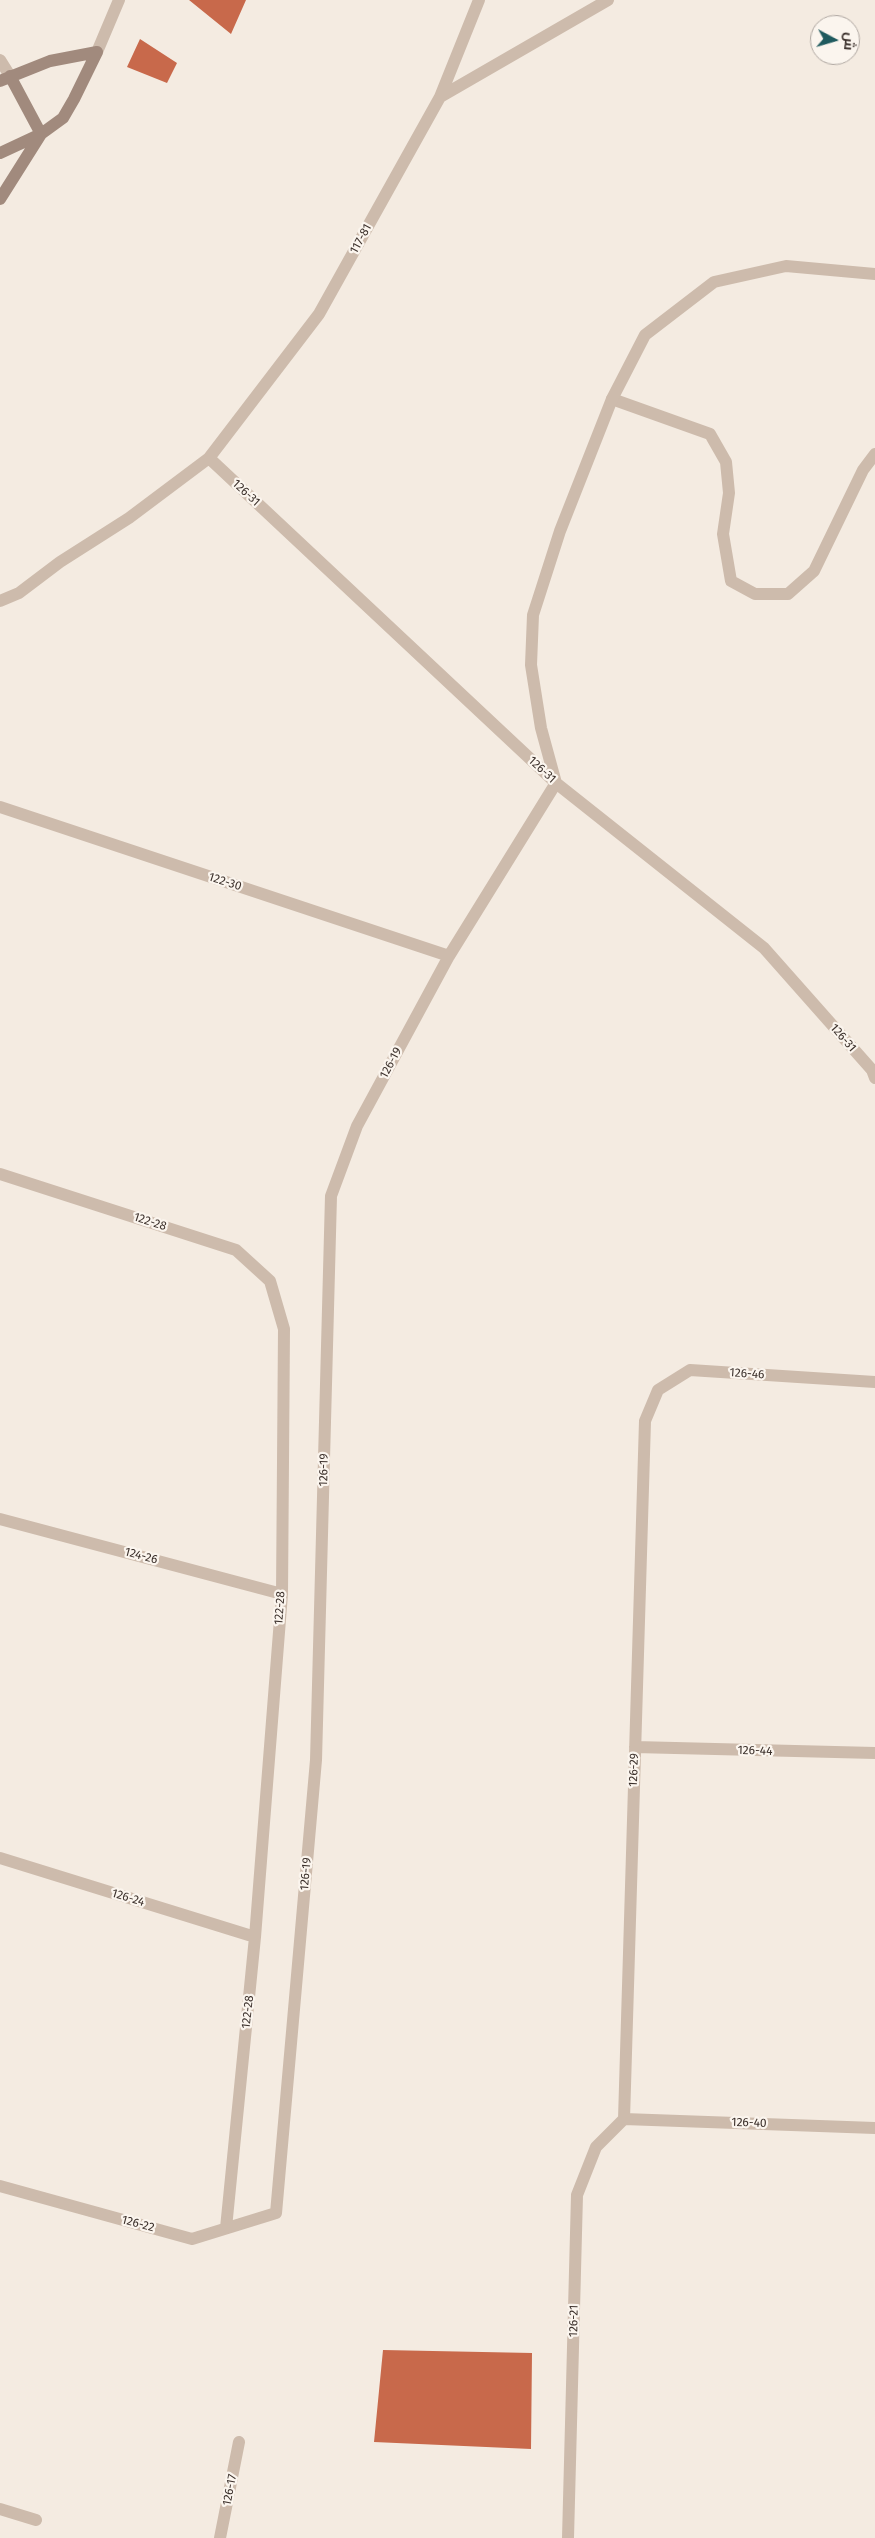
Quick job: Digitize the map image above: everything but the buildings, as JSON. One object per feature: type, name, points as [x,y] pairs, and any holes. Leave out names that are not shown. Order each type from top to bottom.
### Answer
[{"type":"main road","points":[[40,134],[5,78],[50,61],[97,52]]},
{"type":"main road","points":[[0,153],[40,134],[63,118],[82,85],[97,52]]},
{"type":"main road","points":[[0,199],[40,134]]},
{"type":"street","points":[[97,52],[119,0]]},
{"type":"street","name":"117-81","points":[[0,601],[19,593],[60,562],[129,518],[209,458],[319,314],[440,97],[479,0]]},
{"type":"street","points":[[440,97],[608,0]]},
{"type":"street","points":[[0,60],[5,78]]},
{"type":"street","points":[[556,783],[540,728],[531,665],[533,615],[560,531],[612,399],[645,335],[714,282],[786,266],[875,274]]},
{"type":"street","points":[[612,399],[710,434],[726,462],[729,493],[723,534],[732,581],[755,594],[788,594],[814,571],[863,470],[875,454]]},
{"type":"street","name":"126-31","points":[[209,458],[556,783],[764,948],[872,1070],[875,1078]]},
{"type":"street","name":"126-19","points":[[276,2214],[316,1760],[330,1196],[357,1126],[449,956],[556,783]]},
{"type":"street","name":"122-30","points":[[0,807],[449,956]]},
{"type":"street","name":"122-28","points":[[0,1174],[236,1250],[270,1281],[284,1329],[282,1594],[256,1937],[226,2228]]},
{"type":"street","name":"126-46","points":[[645,1421],[658,1390],[690,1370],[875,1382]]},
{"type":"street","name":"126-29","points":[[624,2119],[645,1421]]},
{"type":"street","name":"124-26","points":[[0,1518],[282,1594]]},
{"type":"street","name":"126-44","points":[[635,1747],[875,1753]]},
{"type":"street","name":"126-24","points":[[0,1858],[256,1937]]},
{"type":"street","name":"126-40","points":[[624,2119],[875,2128]]},
{"type":"street","name":"126-21","points":[[568,2538],[576,2195],[596,2147],[624,2119]]},
{"type":"street","name":"126-22","points":[[0,2186],[192,2238],[276,2214]]},
{"type":"street","name":"126-17","points":[[220,2538],[239,2442]]},
{"type":"street","points":[[0,2509],[36,2520]]}]
